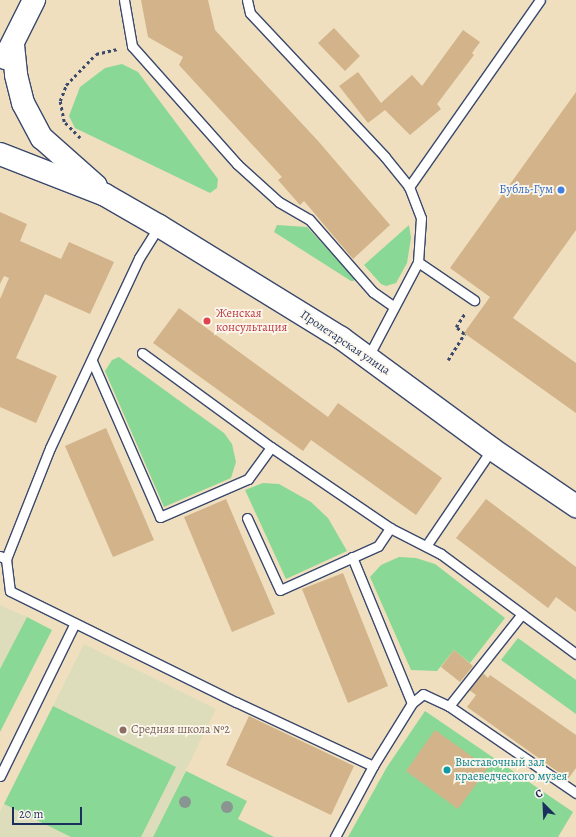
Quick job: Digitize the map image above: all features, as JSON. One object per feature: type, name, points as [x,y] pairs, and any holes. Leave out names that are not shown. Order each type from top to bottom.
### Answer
[{"type":"street","points":[[0,65],[13,45],[34,0]]},
{"type":"street","name":"Пролетарская улица","points":[[13,45],[16,75],[23,103],[42,138],[105,195]]},
{"type":"street","name":"Пролетарская улица","points":[[0,154],[105,195],[158,226],[368,357],[492,449],[576,506]]},
{"type":"lane","points":[[124,0],[132,46],[237,164],[279,202],[309,219],[373,292],[394,306]]},
{"type":"lane","points":[[247,0],[250,13],[379,151],[409,187],[421,218],[418,262],[368,357]]},
{"type":"lane","points":[[409,187],[540,0]]},
{"type":"lane","points":[[158,226],[139,258],[50,448],[46,462],[3,558],[10,591],[373,766]]},
{"type":"lane","points":[[418,262],[474,300]]},
{"type":"lane","points":[[142,353],[271,447],[390,528],[441,554],[576,654]]},
{"type":"lane","points":[[92,361],[160,517],[248,479],[271,447]]},
{"type":"lane","points":[[426,546],[492,449]]},
{"type":"lane","points":[[247,518],[280,590],[378,546],[390,528]]},
{"type":"lane","points":[[352,557],[412,703]]},
{"type":"lane","points":[[449,706],[522,614]]},
{"type":"lane","points":[[0,776],[75,623]]},
{"type":"lane","points":[[335,837],[373,766],[412,703],[424,694],[449,706],[576,793]]},
{"type":"path","points":[[80,138],[64,122],[60,101],[66,85],[96,54],[132,46]]},
{"type":"path","points":[[448,360],[464,334],[456,327],[474,300]]},
{"type":"shaded area","points":[[0,605],[27,617],[0,669]]},
{"type":"shaded area","name":"Средняя школа №2","points":[[84,644],[216,709],[153,837],[0,837],[0,812]]},
{"type":"green space","points":[[122,64],[138,72],[218,179],[217,188],[210,193],[75,128],[69,116],[80,87],[105,68]]},
{"type":"green space","points":[[277,225],[307,227],[355,278],[354,281],[351,281],[274,232]]},
{"type":"green space","points":[[409,225],[411,238],[407,263],[396,283],[386,286],[381,284],[364,265]]},
{"type":"green space","points":[[119,357],[224,433],[232,444],[236,462],[231,478],[164,507],[105,371],[112,360]]},
{"type":"green space","points":[[263,483],[279,484],[311,502],[328,518],[347,551],[286,579],[245,490]]},
{"type":"green space","points":[[399,557],[416,558],[435,564],[505,618],[470,663],[454,650],[437,671],[411,670],[370,577],[381,565]]},
{"type":"green space","points":[[27,617],[52,630],[0,732],[0,669]]},
{"type":"green space","points":[[518,638],[576,680],[576,714],[501,660]]},
{"type":"green space","points":[[53,706],[176,767],[141,837],[71,837],[4,804]]},
{"type":"green space","points":[[425,711],[573,812],[558,837],[348,837],[387,767]]},
{"type":"green space","points":[[186,771],[247,801],[238,819],[274,837],[153,837]]},
{"type":"building","points":[[141,0],[208,0],[215,30],[319,142],[390,225],[353,259],[304,201],[300,205],[278,180],[282,177],[179,65],[183,57],[148,37]]},
{"type":"building","points":[[334,28],[360,56],[345,71],[318,43]]},
{"type":"building","points":[[463,30],[480,42],[472,53],[474,55],[437,104],[441,109],[410,135],[385,110],[368,123],[339,86],[358,72],[381,103],[412,75],[422,86]]},
{"type":"building","points":[[576,92],[576,230],[513,318],[576,363],[576,413],[464,333],[490,297],[450,268]]},
{"type":"building","points":[[0,212],[27,224],[20,241],[61,259],[69,242],[114,262],[90,314],[45,294],[16,358],[57,376],[36,423],[0,407],[0,299],[9,278],[4,276],[0,284]]},
{"type":"building","points":[[179,308],[328,417],[338,403],[442,478],[416,515],[311,440],[303,451],[153,343]]},
{"type":"building","points":[[106,428],[154,540],[113,557],[65,446]]},
{"type":"building","points":[[226,499],[275,614],[232,632],[184,517]]},
{"type":"building","points":[[486,499],[576,567],[576,612],[556,597],[548,608],[456,538]]},
{"type":"building","points":[[343,573],[388,686],[348,703],[302,589]]},
{"type":"building","points":[[454,650],[473,666],[460,682],[441,667]]},
{"type":"building","points":[[483,673],[488,678],[490,675],[576,735],[576,768],[568,779],[467,707],[476,695],[469,690]]},
{"type":"building","points":[[249,716],[354,766],[331,815],[226,765]]},
{"type":"building","name":"Выставочный зал краеведческого музея","points":[[435,730],[488,768],[458,809],[406,771]]},
{"type":"place","name":"Бубль-Гум","points":[[561,190]]},
{"type":"place","name":"Женская консультация","points":[[207,321]]},
{"type":"place","name":"Средняя школа №2","points":[[123,730]]},
{"type":"place","name":"Выставочный зал краеведческого музея","points":[[447,770]]}]
